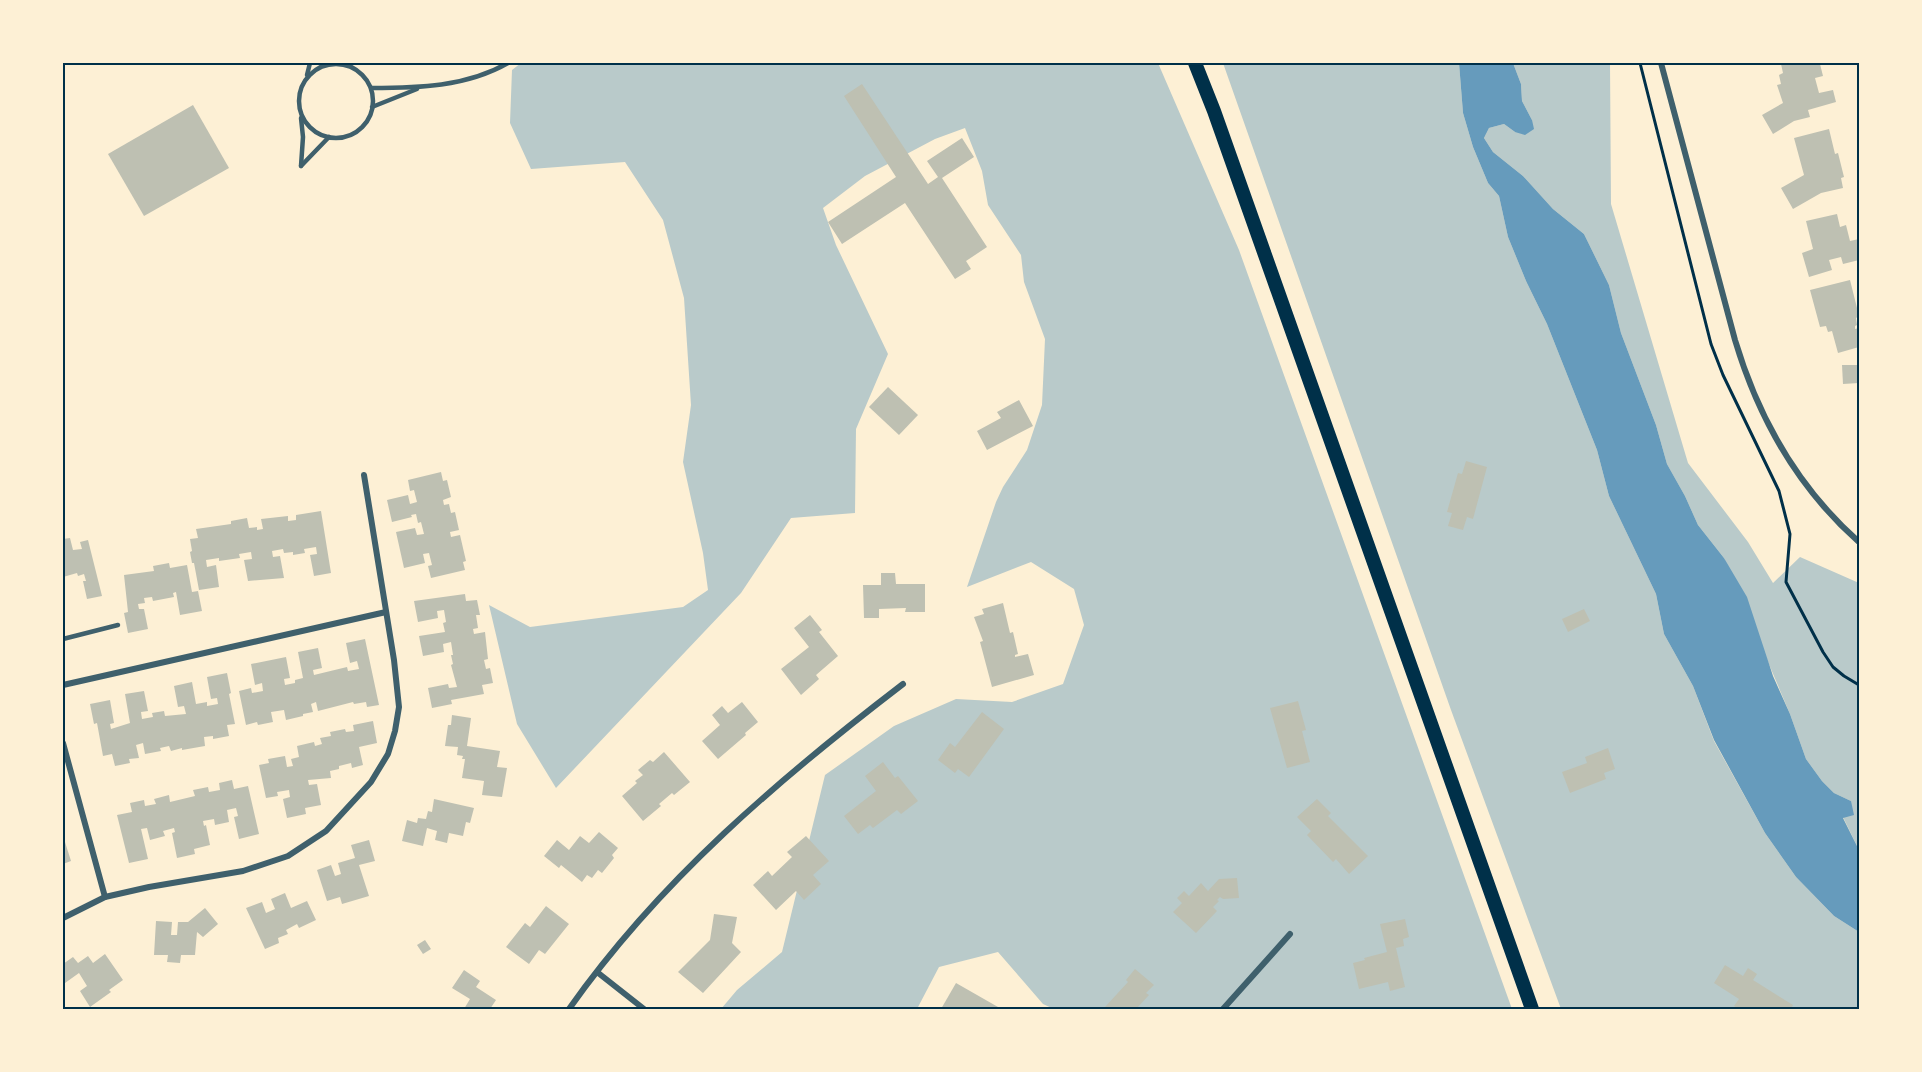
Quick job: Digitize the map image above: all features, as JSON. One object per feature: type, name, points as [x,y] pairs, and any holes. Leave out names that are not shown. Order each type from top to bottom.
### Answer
[{"type":"main road","points":[[1195,63],[1532,1009]]},
{"type":"street","points":[[1660,63],[1735,340],[1749,383],[1773,435],[1798,474],[1842,527],[1859,542]]},
{"type":"street","points":[[63,918],[105,897],[131,890],[266,865],[301,849],[338,819],[376,775],[388,754],[399,707],[364,475]]},
{"type":"street","points":[[63,685],[386,612]]},
{"type":"street","points":[[569,1009],[660,897],[747,811],[821,747],[903,684]]},
{"type":"street","points":[[63,743],[105,897]]},
{"type":"street","points":[[1223,1009],[1290,934]]},
{"type":"street","points":[[597,972],[644,1009]]},
{"type":"lane","points":[[310,63],[299,94],[303,137],[301,166],[329,137]]},
{"type":"lane","points":[[301,113],[312,129],[329,137],[341,138],[362,127],[369,118],[372,107],[373,97],[370,88],[360,72],[342,63],[317,68],[307,76]]},
{"type":"lane","points":[[370,88],[419,88],[458,82],[488,73],[508,63]]},
{"type":"lane","points":[[372,107],[419,88]]},
{"type":"lane","points":[[63,639],[118,625]]},
{"type":"path","points":[[1640,63],[1711,344],[1723,375],[1779,491],[1790,534],[1786,582],[1802,615],[1833,667],[1859,685]]},
{"type":"shaded area","points":[[521,63],[1158,63],[1239,250],[1512,1009],[1054,1009],[1043,1004],[998,952],[939,967],[917,1009],[721,1009],[737,990],[782,952],[825,775],[894,726],[956,699],[1012,702],[1063,684],[1084,625],[1074,589],[1031,562],[967,587],[996,502],[1027,450],[1042,405],[1045,339],[1024,282],[1021,255],[988,205],[982,171],[965,128],[935,139],[865,176],[823,208],[836,245],[888,354],[856,429],[855,513],[791,518],[741,593],[556,788],[517,724],[489,605],[530,627],[683,607],[708,590],[703,553],[683,462],[691,405],[684,298],[663,220],[625,162],[531,169],[510,123],[512,70]]},
{"type":"shaded area","points":[[1223,63],[1459,63],[1463,113],[1473,147],[1488,183],[1499,196],[1508,237],[1547,324],[1597,450],[1609,496],[1656,594],[1664,634],[1693,686],[1714,741],[1765,833],[1796,877],[1834,916],[1859,932],[1859,1009],[1561,1009],[1451,710]]},
{"type":"shaded area","points":[[1513,63],[1610,63],[1611,204],[1688,463],[1748,542],[1773,583],[1800,557],[1859,583],[1859,850],[1843,817],[1851,801],[1834,793],[1806,759],[1790,714],[1724,558],[1698,525],[1667,464],[1656,425],[1621,333],[1609,285],[1584,234],[1553,209],[1523,176],[1493,152],[1484,138],[1489,128],[1504,124],[1515,132],[1532,120],[1522,101],[1521,84]]},
{"type":"water","points":[[1459,63],[1513,63],[1521,84],[1522,101],[1534,129],[1525,135],[1515,132],[1504,124],[1489,128],[1484,138],[1493,152],[1523,176],[1553,209],[1584,234],[1609,285],[1621,333],[1656,425],[1667,464],[1698,525],[1724,558],[1747,597],[1773,676],[1806,759],[1834,793],[1851,801],[1854,815],[1843,818],[1859,850],[1859,932],[1834,916],[1796,877],[1765,833],[1714,740],[1693,686],[1664,634],[1656,594],[1609,496],[1597,450],[1547,324],[1508,237],[1499,196],[1488,183],[1473,147],[1463,113]]},
{"type":"building","points":[[1781,64],[1820,64],[1823,76],[1815,78],[1819,93],[1833,90],[1836,102],[1808,110],[1810,117],[1794,121],[1773,134],[1762,115],[1783,103],[1777,85],[1781,84],[1779,75],[1783,73]]},
{"type":"building","points":[[862,84],[928,184],[938,177],[927,161],[962,138],[974,157],[942,178],[987,247],[966,261],[971,269],[955,279],[905,203],[842,244],[828,222],[896,177],[844,96]]},
{"type":"building","points":[[193,105],[229,168],[144,216],[108,154]]},
{"type":"building","points":[[1829,129],[1844,177],[1841,178],[1843,188],[1821,193],[1793,209],[1781,188],[1804,175],[1794,138]]},
{"type":"building","points":[[1837,214],[1840,227],[1846,225],[1850,241],[1859,239],[1859,260],[1843,264],[1841,257],[1829,260],[1832,270],[1809,277],[1802,253],[1813,249],[1806,221]]},
{"type":"building","points":[[1850,280],[1859,316],[1856,318],[1855,329],[1859,328],[1859,347],[1838,353],[1832,331],[1828,332],[1826,326],[1820,327],[1810,290]]},
{"type":"building","points":[[1842,365],[1859,365],[1859,383],[1843,384]]},
{"type":"building","points":[[888,387],[918,415],[899,435],[869,407]]},
{"type":"building","points":[[1019,400],[1033,426],[987,450],[977,431],[1001,418],[997,412]]},
{"type":"building","points":[[1466,461],[1487,467],[1473,519],[1467,517],[1463,530],[1448,526],[1452,513],[1447,512],[1458,473],[1462,474]]},
{"type":"building","points":[[441,472],[443,481],[447,480],[451,497],[443,500],[444,505],[449,504],[451,513],[455,512],[459,530],[450,532],[451,537],[460,535],[466,561],[463,562],[465,570],[431,578],[428,566],[432,565],[429,553],[423,554],[425,563],[404,568],[396,532],[415,528],[417,535],[424,534],[421,522],[418,523],[416,514],[392,522],[387,500],[408,495],[410,504],[417,502],[414,490],[410,491],[408,480]]},
{"type":"building","points":[[321,511],[331,573],[314,576],[310,555],[317,554],[316,547],[304,549],[305,553],[293,555],[293,552],[284,553],[283,549],[272,551],[273,557],[280,556],[284,578],[248,581],[244,560],[252,559],[251,552],[239,554],[240,558],[206,560],[207,567],[216,565],[219,587],[199,590],[190,552],[192,551],[190,539],[198,538],[196,529],[231,524],[231,521],[247,518],[249,528],[257,527],[257,530],[263,529],[261,519],[288,516],[288,521],[296,520],[296,515]]},
{"type":"building","points":[[70,538],[73,550],[82,549],[80,542],[88,540],[102,596],[87,599],[83,581],[86,581],[84,574],[78,576],[77,573],[63,577],[63,539]]},
{"type":"building","points":[[169,563],[170,568],[187,565],[192,592],[198,591],[202,611],[180,615],[176,592],[173,593],[174,597],[153,601],[152,597],[144,598],[145,603],[138,604],[139,609],[144,609],[148,629],[128,633],[124,613],[128,612],[124,575],[154,571],[153,566]]},
{"type":"building","points":[[881,573],[895,573],[896,584],[925,584],[925,612],[905,612],[906,608],[879,609],[879,618],[864,618],[863,585],[881,585]]},
{"type":"building","points":[[465,594],[466,601],[477,600],[480,615],[476,615],[478,628],[473,629],[474,634],[485,632],[488,659],[484,660],[486,669],[490,668],[493,683],[482,685],[484,694],[451,700],[452,704],[432,708],[428,688],[448,684],[449,688],[457,687],[451,665],[453,664],[451,655],[453,655],[451,642],[443,644],[444,652],[423,656],[419,636],[445,632],[443,623],[446,622],[444,610],[437,611],[438,618],[418,622],[414,601]]},
{"type":"building","points":[[1003,603],[1018,654],[1015,657],[1028,654],[1034,675],[992,687],[980,642],[983,641],[974,617],[984,614],[982,609]]},
{"type":"building","points":[[1584,609],[1590,621],[1568,632],[1562,619]]},
{"type":"building","points":[[810,615],[822,630],[819,632],[838,656],[816,675],[819,679],[801,695],[781,669],[809,647],[794,628]]},
{"type":"building","points":[[365,639],[379,705],[367,707],[366,702],[354,704],[353,702],[318,711],[316,702],[311,704],[313,712],[303,714],[303,716],[286,720],[284,710],[271,712],[273,722],[246,725],[239,691],[251,688],[252,693],[263,691],[262,683],[255,685],[251,664],[286,657],[290,678],[284,679],[285,685],[303,678],[298,652],[318,648],[322,668],[313,670],[314,675],[347,667],[348,671],[359,669],[357,661],[350,663],[346,643]]},
{"type":"building","points":[[227,673],[235,724],[227,725],[229,736],[213,739],[213,736],[204,737],[205,746],[171,751],[169,746],[160,748],[161,751],[145,754],[143,743],[136,745],[139,758],[129,759],[130,763],[115,766],[112,754],[103,756],[97,723],[94,724],[90,704],[110,700],[114,723],[110,724],[111,729],[130,723],[125,694],[144,691],[148,711],[141,712],[142,719],[153,717],[152,713],[164,711],[165,716],[186,714],[184,706],[178,707],[174,686],[192,682],[196,704],[207,702],[207,706],[218,704],[217,698],[211,699],[207,677]]},
{"type":"building","points":[[1298,701],[1306,730],[1302,731],[1310,762],[1287,768],[1270,708]]},
{"type":"building","points":[[742,702],[758,722],[718,759],[702,741],[720,725],[712,715],[722,706],[728,713]]},
{"type":"building","points":[[982,712],[1004,729],[969,777],[958,769],[955,773],[938,760],[950,743],[955,747]]},
{"type":"building","points":[[452,715],[471,718],[467,746],[500,751],[497,767],[507,768],[502,797],[482,795],[484,781],[462,778],[465,759],[457,755],[458,747],[445,746]]},
{"type":"building","points":[[373,721],[377,743],[359,747],[363,765],[352,768],[351,763],[339,766],[339,769],[330,771],[331,778],[308,780],[309,785],[317,784],[321,805],[305,808],[306,814],[287,818],[283,799],[290,797],[289,790],[277,792],[278,796],[266,798],[259,765],[269,763],[268,759],[285,756],[287,767],[293,766],[291,759],[299,757],[297,746],[314,742],[315,746],[322,744],[320,738],[331,736],[330,732],[345,729],[346,732],[354,731],[353,725]]},
{"type":"building","points":[[1608,748],[1615,769],[1604,773],[1606,779],[1570,793],[1562,772],[1587,763],[1585,757]]},
{"type":"building","points":[[664,752],[690,782],[674,795],[672,793],[643,821],[622,796],[643,775],[638,770],[650,760],[653,762]]},
{"type":"building","points":[[883,762],[895,778],[898,776],[918,801],[901,814],[897,810],[873,828],[870,825],[858,834],[844,816],[876,791],[865,776]]},
{"type":"building","points":[[232,780],[234,789],[248,786],[259,834],[239,839],[234,817],[238,816],[236,808],[227,810],[229,822],[215,825],[214,819],[203,821],[210,845],[194,849],[195,854],[177,858],[172,833],[175,832],[174,828],[163,831],[165,836],[150,840],[147,828],[141,829],[148,859],[129,863],[117,815],[132,812],[130,803],[144,800],[145,806],[156,804],[154,799],[169,795],[170,802],[195,796],[193,790],[208,787],[209,792],[220,790],[219,783]]},
{"type":"building","points":[[434,799],[474,808],[470,823],[466,822],[463,836],[449,833],[447,843],[435,840],[437,831],[427,828],[423,846],[402,841],[407,820],[417,823],[418,818],[426,819],[428,811],[432,812]]},
{"type":"building","points":[[1317,799],[1331,813],[1328,816],[1368,856],[1349,874],[1336,859],[1333,862],[1307,835],[1311,831],[1297,817]]},
{"type":"building","points":[[599,832],[618,848],[612,855],[614,858],[602,873],[598,870],[592,878],[587,875],[582,882],[561,865],[559,868],[544,856],[557,840],[569,850],[580,836],[589,843]]},
{"type":"building","points":[[806,836],[829,861],[813,875],[821,884],[804,900],[796,891],[776,910],[753,885],[768,871],[772,876],[792,857],[787,852]]},
{"type":"building","points":[[369,840],[375,861],[359,865],[369,896],[342,904],[340,897],[327,901],[317,870],[331,865],[335,876],[341,874],[338,863],[355,858],[351,845]]},
{"type":"building","points":[[65,842],[71,861],[63,864],[63,843]]},
{"type":"building","points":[[1237,878],[1239,898],[1223,899],[1220,897],[1213,907],[1217,911],[1196,933],[1173,912],[1182,903],[1177,898],[1184,891],[1189,896],[1201,883],[1208,891],[1219,879]]},
{"type":"building","points":[[285,893],[291,908],[307,901],[316,920],[299,928],[297,924],[286,930],[288,934],[278,938],[279,943],[265,949],[246,908],[262,902],[266,913],[275,909],[271,899]]},
{"type":"building","points":[[546,906],[569,924],[545,954],[539,950],[529,964],[506,947],[525,923],[530,927]]},
{"type":"building","points":[[205,908],[218,924],[203,937],[197,932],[195,955],[181,955],[180,963],[167,962],[168,955],[154,955],[156,921],[172,922],[171,935],[177,935],[178,922],[188,922]]},
{"type":"building","points":[[714,914],[737,917],[732,943],[741,952],[703,993],[678,972],[710,940]]},
{"type":"building","points":[[1405,919],[1409,937],[1403,939],[1404,946],[1396,948],[1405,987],[1390,991],[1388,982],[1359,989],[1353,963],[1387,952],[1380,924]]},
{"type":"building","points":[[425,940],[431,949],[423,954],[417,945]]},
{"type":"building","points":[[105,954],[123,980],[90,1007],[80,991],[87,986],[79,973],[65,983],[63,981],[63,964],[73,957],[78,963],[88,956],[93,963]]},
{"type":"building","points":[[1725,965],[1743,976],[1748,968],[1757,974],[1753,980],[1793,1005],[1791,1009],[1739,1009],[1734,1006],[1739,999],[1714,983]]},
{"type":"building","points":[[1135,969],[1154,985],[1146,993],[1149,995],[1136,1009],[1107,1009],[1105,1007],[1128,982],[1126,980]]},
{"type":"building","points":[[464,970],[480,981],[476,987],[496,1000],[490,1009],[464,1009],[470,999],[452,988]]},
{"type":"building","points":[[956,983],[998,1007],[997,1009],[941,1009]]}]
